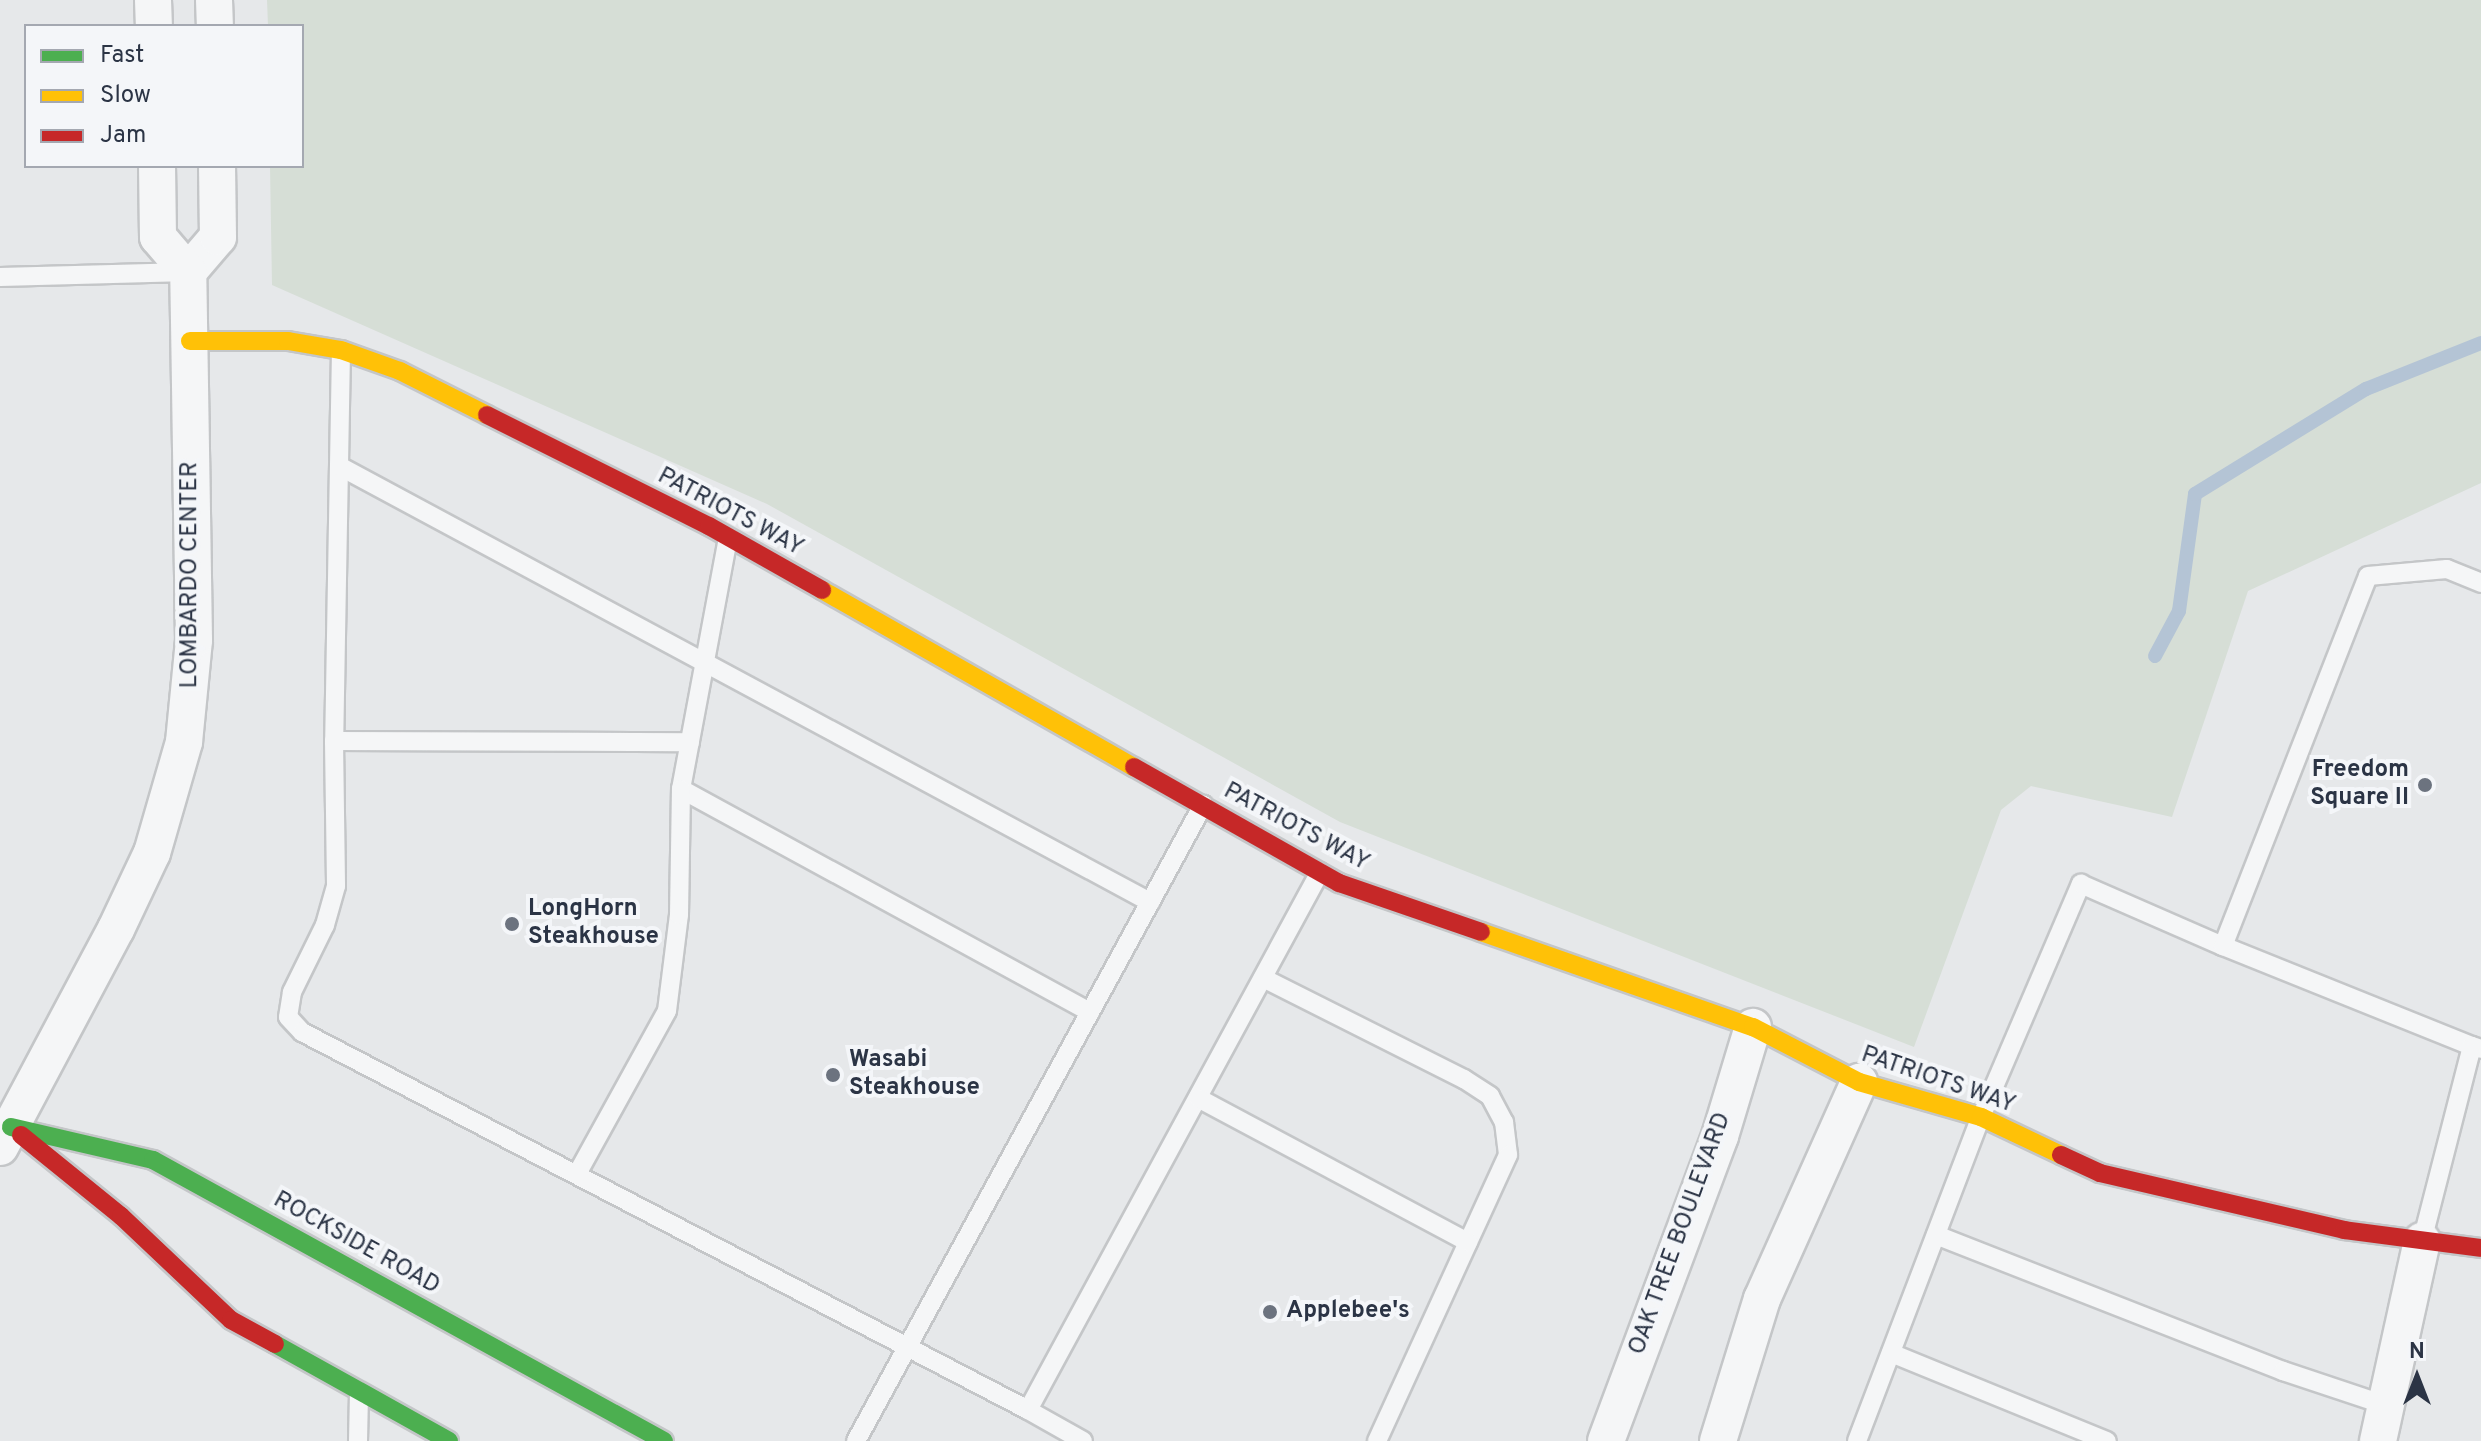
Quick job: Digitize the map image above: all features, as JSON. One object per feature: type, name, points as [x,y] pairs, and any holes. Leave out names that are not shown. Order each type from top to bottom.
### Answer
[{"type":"street","points":[[153,0],[154,24]]},
{"type":"street","points":[[214,0],[215,24]]},
{"type":"street","points":[[157,168],[158,237],[188,272],[218,237],[217,168]]},
{"type":"street","name":"LOMBARDO CENTER","points":[[4,1131],[116,929],[152,853],[184,742],[194,640],[188,272]]},
{"type":"street","name":"PATRIOTS WAY","points":[[190,341],[288,341],[341,350],[400,371],[728,536],[1339,883],[1456,927],[1753,1027],[1859,1082],[1981,1117],[2100,1173],[2344,1230],[2481,1248]]},
{"type":"street","name":"OAK TREE BOULEVARD","points":[[1606,1441],[1720,1136],[1753,1027]]},
{"type":"street","points":[[1718,1441],[1762,1299],[1859,1082]]},
{"type":"street","points":[[4,1131],[121,1216],[231,1320],[449,1441]]},
{"type":"street","name":"ROCKSIDE ROAD","points":[[4,1131],[153,1160],[664,1441]]},
{"type":"street","points":[[2378,1441],[2422,1241]]},
{"type":"lane","points":[[0,277],[188,272]]},
{"type":"lane","points":[[341,350],[334,741],[336,886],[325,925],[292,992],[288,1017],[302,1032],[908,1346],[1083,1441]]},
{"type":"lane","points":[[341,467],[1150,902]]},
{"type":"lane","points":[[577,1174],[667,1011],[679,915],[681,789],[728,536]]},
{"type":"lane","points":[[2223,946],[2368,576],[2447,569],[2481,583]]},
{"type":"lane","points":[[334,741],[690,742]]},
{"type":"lane","points":[[681,789],[1090,1012]]},
{"type":"lane","points":[[856,1441],[1203,805]]},
{"type":"lane","points":[[1028,1410],[1320,872]]},
{"type":"lane","points":[[1857,1441],[1981,1117],[2081,884],[2223,946],[2477,1048],[2422,1241]]},
{"type":"lane","points":[[1263,978],[1464,1079],[1490,1096],[1504,1122],[1508,1155],[1377,1441]]},
{"type":"lane","points":[[1198,1098],[1468,1242]]},
{"type":"lane","points":[[1936,1235],[2283,1371],[2385,1405]]},
{"type":"lane","points":[[1891,1353],[2107,1441]]},
{"type":"lane","points":[[358,1441],[359,1393]]},
{"type":"shaded area","points":[[267,0],[2481,0],[2481,483],[2248,591],[2172,817],[2031,786],[2001,810],[1914,1047],[1340,822],[767,504],[272,285],[270,168],[304,168],[304,24],[268,24]]},
{"type":"waterway","points":[[2155,656],[2179,611],[2195,494],[2366,389],[2481,343]]},
{"type":"traffic: fast","points":[[11,1127],[153,1160],[664,1441]]},
{"type":"traffic: fast","points":[[275,1344],[449,1441]]},
{"type":"traffic: slow","points":[[190,341],[288,341],[341,350],[400,371],[487,415]]},
{"type":"traffic: slow","points":[[822,590],[1134,767]]},
{"type":"traffic: slow","points":[[1481,932],[1753,1027],[1859,1082],[1981,1117],[2061,1155]]},
{"type":"traffic: jam","points":[[487,415],[709,526],[822,590]]},
{"type":"traffic: jam","points":[[1134,767],[1339,883],[1481,932]]},
{"type":"traffic: jam","points":[[21,1135],[121,1216],[231,1320],[275,1344]]},
{"type":"traffic: jam","points":[[2061,1155],[2100,1173],[2344,1230],[2481,1248]]},
{"type":"place","name":"Freedom Square II","points":[[2425,785]]},
{"type":"place","name":"LongHorn Steakhouse","points":[[512,924]]},
{"type":"place","name":"Wasabi Steakhouse","points":[[833,1075]]},
{"type":"place","name":"Applebee's","points":[[1270,1312]]}]
